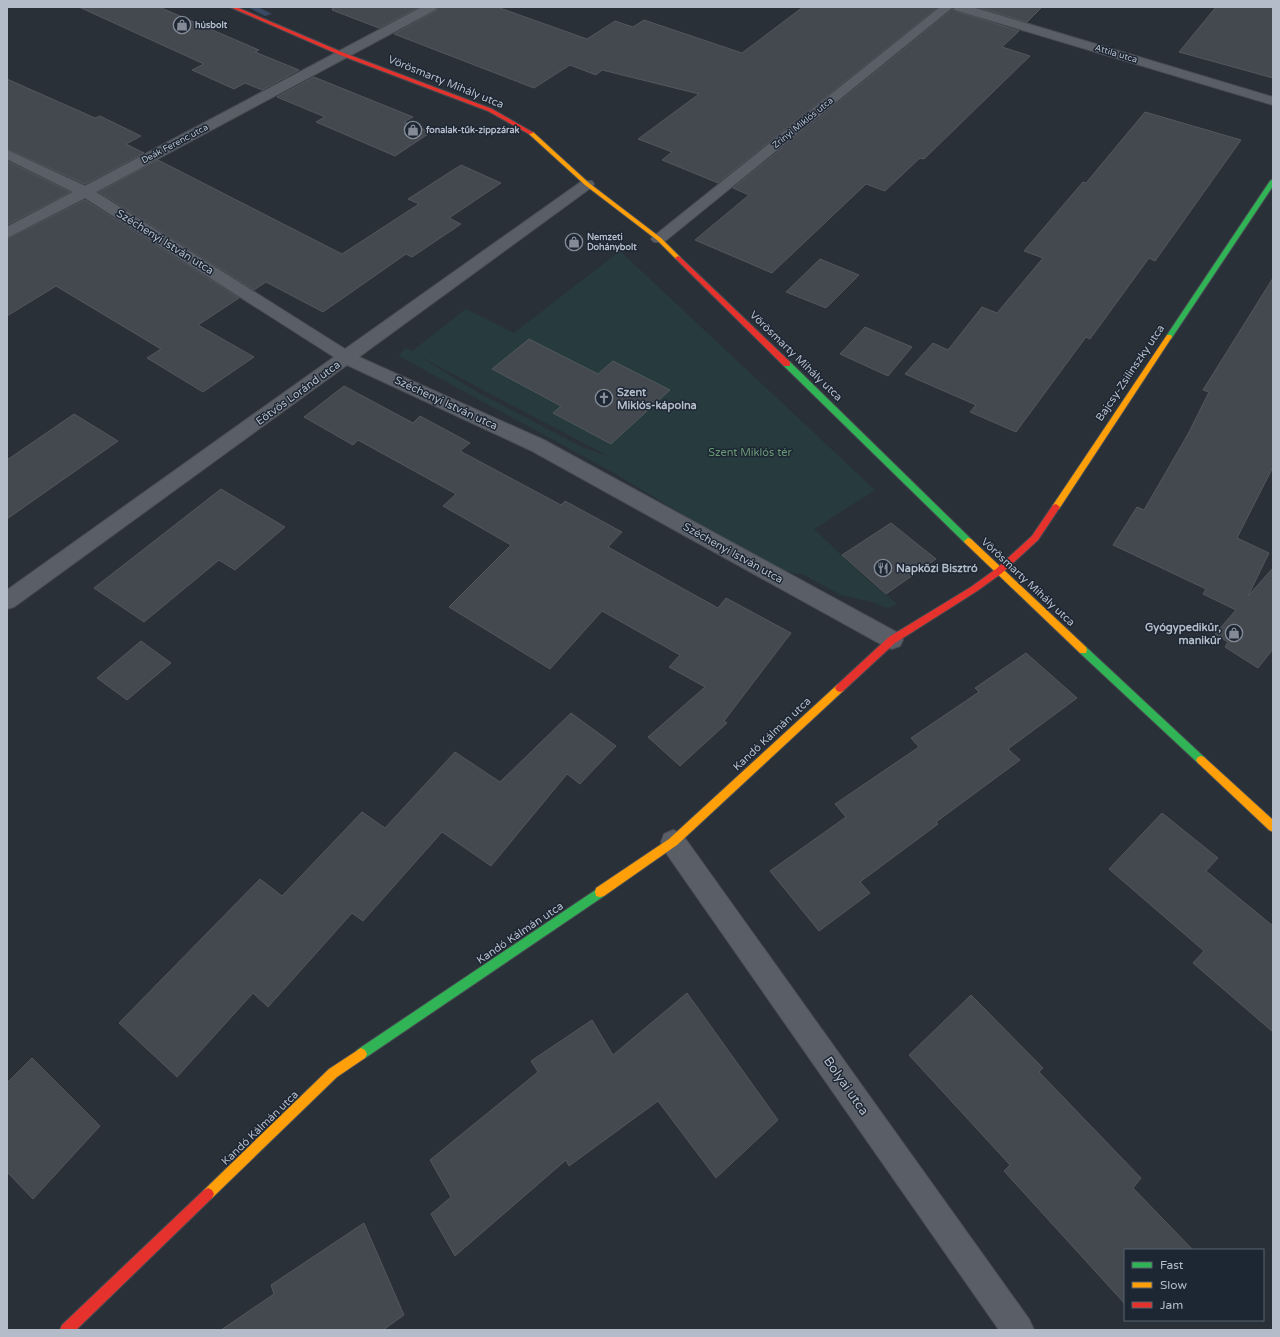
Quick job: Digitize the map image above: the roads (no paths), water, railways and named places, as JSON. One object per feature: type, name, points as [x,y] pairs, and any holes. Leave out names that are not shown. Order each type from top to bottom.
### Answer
[{"type":"street","name":"Vörösmarty Mihály utca","points":[[232,7],[342,54],[490,110],[536,136],[588,184],[659,239],[998,571],[1273,827]]},
{"type":"street","name":"Deák Ferenc utca","points":[[7,233],[431,7]]},
{"type":"street","name":"Zrínyi Miklós utca","points":[[659,239],[947,7]]},
{"type":"street","name":"Attila utca","points":[[959,7],[1273,101]]},
{"type":"street","name":"Széchenyi István utca","points":[[7,154],[86,192],[347,358],[537,445],[892,640]]},
{"type":"street","name":"Bajcsy-Zsilinszky utca","points":[[998,571],[1035,538],[1273,181]]},
{"type":"street","name":"Eötvös Loránd utca","points":[[7,601],[588,184]]},
{"type":"street","name":"Kandó Kálmán utca","points":[[68,1330],[333,1073],[514,953],[673,842],[892,640],[974,589],[998,571]]},
{"type":"street","name":"Bolyai utca","points":[[673,842],[1018,1330]]},
{"type":"waterway","points":[[252,7],[268,14]]},
{"type":"place","name":"húsbolt","points":[[182,25]]},
{"type":"place","name":"fonalak-tűk-zippzárak","points":[[413,130]]},
{"type":"place","name":"Nemzeti Dohánybolt","points":[[574,242]]},
{"type":"place","name":"Szent Miklós-kápolna","points":[[604,398]]},
{"type":"place","name":"Napközi Bisztró","points":[[883,568]]},
{"type":"place","name":"Gyógypedikűr, manikűr","points":[[1234,633]]},
{"type":"park label","name":"Szent Miklós tér","points":[[750,452]]}]
